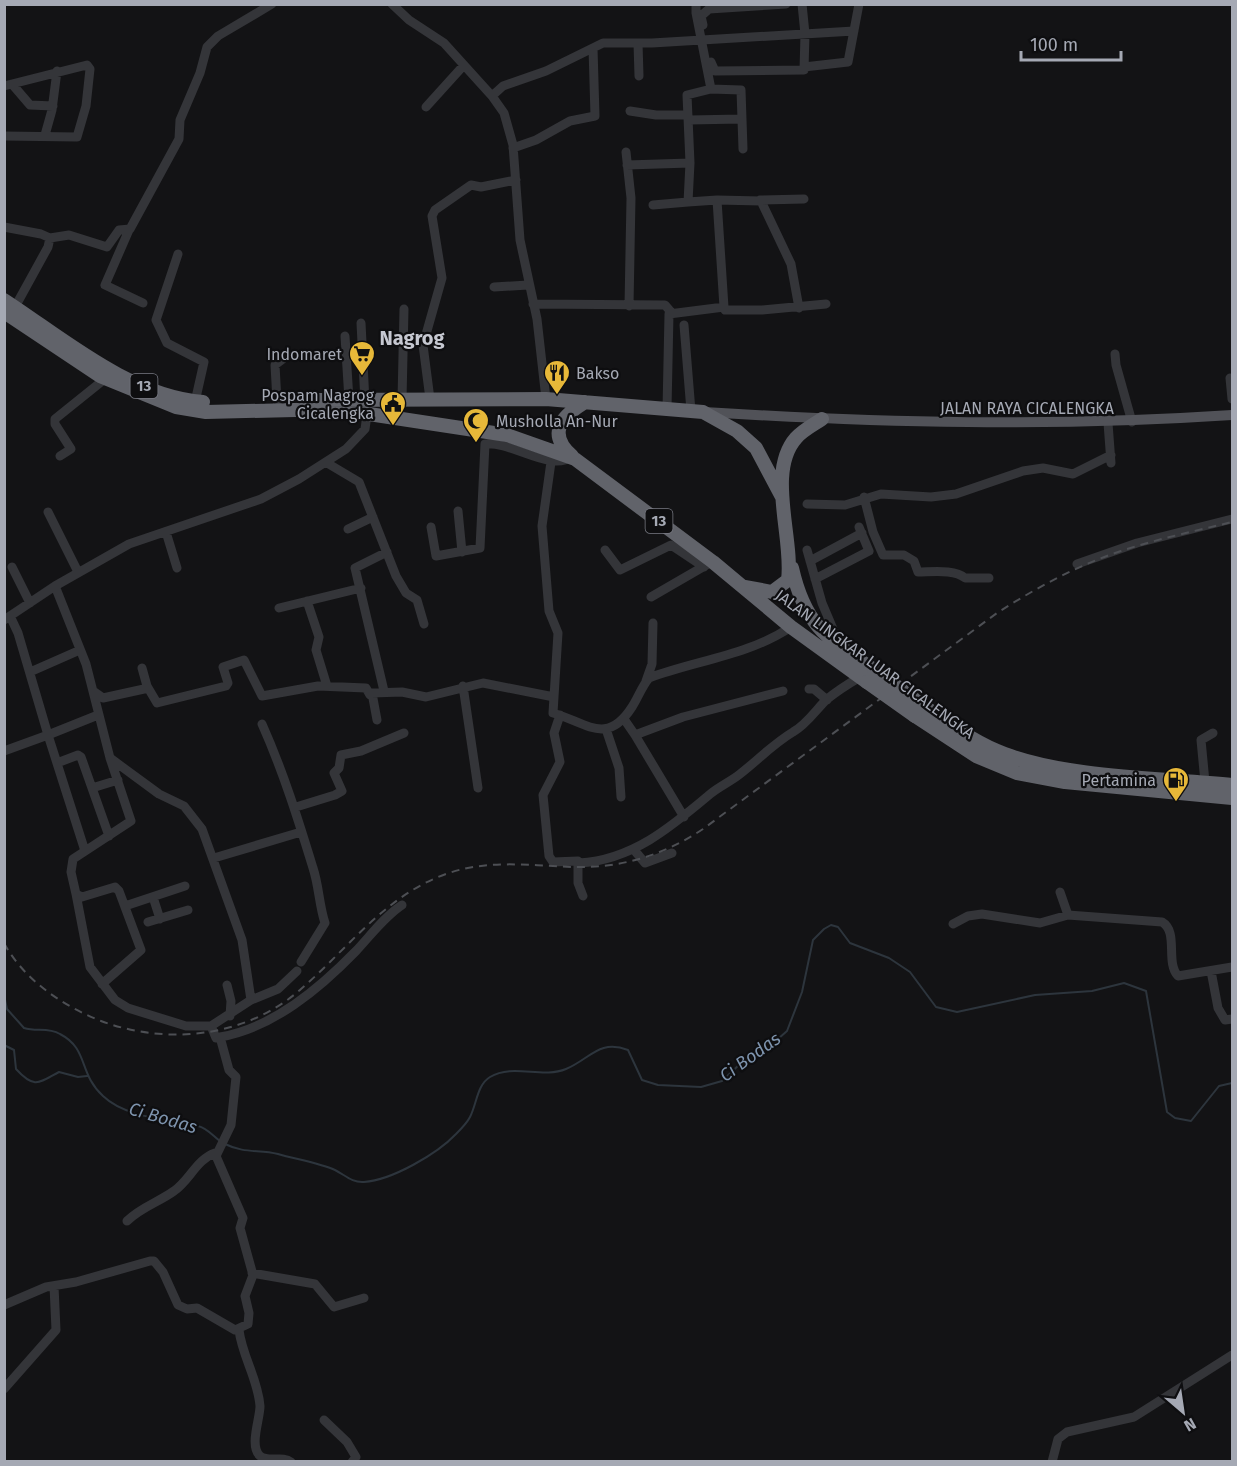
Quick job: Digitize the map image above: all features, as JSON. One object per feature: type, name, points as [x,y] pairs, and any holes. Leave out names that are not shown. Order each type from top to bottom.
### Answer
[{"type":"highway","name":"13","points":[[8,306],[106,378],[153,399],[192,410],[336,409],[366,407],[402,400],[430,399],[546,399],[697,411],[737,431],[756,448],[783,497],[791,560]]},
{"type":"highway","name":"13","points":[[8,306],[113,371],[151,388],[195,402],[349,400],[366,407]]},
{"type":"highway","points":[[573,458],[560,441],[559,428],[562,419],[585,402]]},
{"type":"highway","name":"JALAN LINGKAR LUAR CICALENGKA","points":[[366,407],[507,435],[573,458],[708,564],[741,585],[791,627],[919,710],[1005,755],[1048,766],[1233,785]]},
{"type":"highway","points":[[783,497],[782,474],[790,447],[806,429],[822,419]]},
{"type":"highway","name":"JALAN LINGKAR LUAR CICALENGKA","points":[[791,560],[797,588],[807,614],[819,630],[842,648],[867,676]]},
{"type":"highway","points":[[741,585],[772,592],[788,580],[791,560]]},
{"type":"highway","name":"JALAN LINGKAR LUAR CICALENGKA","points":[[919,710],[975,756],[1017,773],[1065,782],[1233,798]]},
{"type":"main road","name":"JALAN RAYA CICALENGKA","points":[[697,411],[929,423],[1108,423],[1233,415]]},
{"type":"street","points":[[143,303],[105,285],[129,230],[179,139],[180,120],[200,73],[207,47],[218,36],[272,4]]},
{"type":"street","points":[[392,4],[409,20],[444,43],[492,96],[504,113],[513,148],[520,240],[533,304],[546,399]]},
{"type":"street","points":[[696,4],[704,39],[715,71],[801,70],[804,67],[848,62],[859,4]]},
{"type":"street","points":[[711,89],[702,13],[710,9],[786,4]]},
{"type":"street","points":[[802,4],[805,34],[804,67]]},
{"type":"street","points":[[492,96],[503,86],[546,71],[610,42],[638,43],[854,32]]},
{"type":"street","points":[[638,43],[639,76]]},
{"type":"street","points":[[513,148],[536,140],[570,122],[595,116],[593,48]]},
{"type":"street","points":[[426,107],[464,65]]},
{"type":"street","points":[[4,136],[77,136],[86,106],[88,66],[57,71],[8,85]]},
{"type":"street","points":[[45,135],[53,106],[57,71]]},
{"type":"street","points":[[8,85],[30,105],[53,106]]},
{"type":"street","points":[[688,202],[690,163],[687,95],[711,89],[741,89],[743,150]]},
{"type":"street","points":[[630,111],[656,116],[741,119]]},
{"type":"street","points":[[626,152],[631,198],[629,306]]},
{"type":"street","points":[[627,165],[690,163]]},
{"type":"street","points":[[430,399],[423,345],[442,278],[432,216],[435,210],[471,185],[481,188],[516,180]]},
{"type":"street","points":[[653,205],[717,200],[804,199]]},
{"type":"street","points":[[717,200],[724,307]]},
{"type":"street","points":[[760,200],[791,264],[799,308]]},
{"type":"street","points":[[4,227],[50,238],[69,235],[107,247],[119,230],[129,230]]},
{"type":"street","points":[[8,306],[50,238]]},
{"type":"street","points":[[178,254],[156,320],[167,343],[204,362],[195,402]]},
{"type":"street","points":[[494,287],[528,285]]},
{"type":"street","points":[[533,304],[665,305],[671,312]]},
{"type":"street","points":[[671,312],[724,307],[725,310],[799,308],[826,304]]},
{"type":"street","points":[[402,400],[404,309]]},
{"type":"street","points":[[667,409],[667,320],[671,312]]},
{"type":"street","points":[[85,851],[18,633],[7,618],[113,552],[166,531],[261,499],[327,463],[346,449],[365,429],[366,407],[361,323]]},
{"type":"street","points":[[684,325],[697,411]]},
{"type":"street","points":[[345,336],[349,400]]},
{"type":"street","points":[[1115,354],[1132,422]]},
{"type":"street","points":[[277,401],[275,365],[283,359]]},
{"type":"street","points":[[60,456],[71,448],[55,424],[55,419],[106,378]]},
{"type":"street","points":[[1230,378],[1233,399]]},
{"type":"street","points":[[807,504],[846,505],[864,497],[881,494],[931,497],[956,494],[1023,471],[1041,468],[1073,474],[1111,459],[1108,423]]},
{"type":"street","points":[[431,527],[436,556],[476,550],[480,546],[485,444],[524,452],[551,462],[560,463],[573,458]]},
{"type":"street","points":[[551,462],[542,526],[549,611],[558,633],[552,710],[594,730],[606,729],[624,719],[646,681],[652,663],[653,623]]},
{"type":"street","points":[[327,463],[359,482],[401,586],[409,596],[417,600],[424,624]]},
{"type":"street","points":[[864,497],[873,532],[883,555],[904,555],[914,561],[918,573],[943,572],[961,574],[967,578],[989,578]]},
{"type":"street","points":[[458,511],[462,552]]},
{"type":"street","points":[[48,512],[78,572]]},
{"type":"street","points":[[348,529],[373,517]]},
{"type":"street","points":[[1077,564],[1137,543],[1233,519]]},
{"type":"street","points":[[810,561],[861,530],[869,550],[815,579]]},
{"type":"street","points":[[166,531],[177,568]]},
{"type":"street","points":[[605,550],[620,570],[671,545],[708,564]]},
{"type":"street","points":[[807,550],[815,579],[842,648]]},
{"type":"street","points":[[384,692],[357,566],[387,552]]},
{"type":"street","points":[[651,597],[708,564]]},
{"type":"street","points":[[12,567],[30,603]]},
{"type":"street","points":[[55,586],[80,650],[110,758],[132,818],[127,825],[72,860],[71,872],[86,957],[102,984],[115,1000],[128,1008],[186,1026],[211,1026],[230,1016],[251,1000],[278,989],[290,981],[325,923],[314,870],[301,832],[296,807],[262,724]]},
{"type":"street","points":[[279,609],[360,588]]},
{"type":"street","points":[[307,601],[319,637],[316,650],[327,686]]},
{"type":"street","points":[[646,681],[744,651],[766,642],[791,627]]},
{"type":"street","points":[[30,672],[80,650]]},
{"type":"street","points":[[142,668],[147,686],[157,703],[226,686],[228,683],[223,667],[244,660],[262,696],[327,686],[366,688],[377,720]]},
{"type":"street","points":[[560,715],[554,733],[560,762],[543,795],[549,856],[553,862],[575,860],[579,863],[592,863],[635,850],[684,817],[708,795],[741,774],[782,737],[793,732],[827,700],[867,676]]},
{"type":"street","points":[[370,695],[402,692],[426,697],[463,686],[491,683],[554,697]]},
{"type":"street","points":[[93,691],[103,698],[144,689],[147,686]]},
{"type":"street","points":[[463,686],[478,788]]},
{"type":"street","points":[[809,689],[814,689],[827,700]]},
{"type":"street","points":[[635,735],[683,717],[783,691]]},
{"type":"street","points":[[4,751],[98,715]]},
{"type":"street","points":[[624,719],[684,817]]},
{"type":"street","points":[[606,729],[619,768],[621,797]]},
{"type":"street","points":[[296,807],[342,791],[334,773],[339,768],[341,755],[361,751],[404,733]]},
{"type":"street","points":[[1205,782],[1201,740],[1213,733]]},
{"type":"street","points":[[57,763],[80,754],[109,836]]},
{"type":"street","points":[[110,758],[159,794],[192,812],[202,828],[242,940],[251,1000]]},
{"type":"street","points":[[92,788],[118,780]]},
{"type":"street","points":[[214,858],[301,832]]},
{"type":"street","points":[[635,850],[645,863],[672,853]]},
{"type":"street","points":[[579,863],[578,883],[583,896]]},
{"type":"street","points":[[125,906],[185,886]]},
{"type":"street","points":[[76,894],[90,897],[115,887],[119,891],[141,950],[102,984]]},
{"type":"street","points":[[1060,892],[1068,915]]},
{"type":"street","points":[[153,897],[160,919]]},
{"type":"street","points":[[211,1026],[216,1038],[220,1037],[255,1025],[299,1001],[332,973],[402,905]]},
{"type":"street","points":[[148,922],[188,910]]},
{"type":"street","points":[[953,924],[976,914],[1040,923],[1068,915],[1162,922],[1169,930],[1172,968],[1175,974],[1185,976],[1233,967]]},
{"type":"street","points":[[1211,971],[1218,1008],[1225,1020],[1233,1019]]},
{"type":"street","points":[[227,985],[231,1001],[230,1016]]},
{"type":"street","points":[[127,1221],[136,1212],[177,1189],[184,1178],[220,1147],[231,1125],[236,1077],[229,1070],[220,1037]]},
{"type":"street","points":[[220,1147],[241,1212],[240,1228],[252,1273],[251,1284],[245,1296],[249,1321],[239,1330]]},
{"type":"street","points":[[4,1305],[19,1297],[54,1286],[154,1261],[164,1272],[178,1305],[187,1309],[197,1308],[239,1330],[253,1371],[260,1403],[256,1449],[260,1456],[268,1460],[285,1458],[291,1461]]},
{"type":"street","points":[[252,1273],[315,1284],[334,1307],[364,1298]]},
{"type":"street","points":[[4,1389],[56,1330],[54,1286]]},
{"type":"street","points":[[1052,1461],[1058,1438],[1067,1432],[1134,1416],[1233,1355]]},
{"type":"street","points":[[324,1420],[349,1444],[356,1457],[352,1461]]},
{"type":"waterway","name":"Ci Bodas","points":[[225,1144],[239,1149],[271,1153],[314,1163],[335,1170],[352,1180],[364,1182],[388,1176],[413,1165],[448,1142],[469,1119],[482,1085],[490,1077],[499,1073],[508,1071],[557,1072],[602,1049],[618,1047],[628,1050],[642,1080],[658,1085],[701,1087],[722,1081],[741,1063],[761,1054],[787,1031],[802,992],[813,940],[831,925],[838,927],[850,943],[889,958],[910,972],[936,1007],[957,1012],[1035,995],[1092,991],[1124,983],[1146,991],[1167,1112],[1175,1118],[1191,1121],[1219,1086],[1232,1083]]},
{"type":"waterway","name":"Ci Bodas","points":[[4,995],[7,1009],[24,1028],[51,1031],[69,1040],[80,1054],[95,1087],[112,1103],[148,1117],[201,1127],[220,1141]]},
{"type":"waterway","points":[[4,1045],[14,1050],[16,1069],[33,1082],[42,1081],[59,1072],[78,1077],[87,1076]]},
{"type":"railway","points":[[4,943],[22,969],[33,980],[73,1008],[101,1021],[127,1029],[179,1035],[232,1027],[256,1018],[280,1005],[319,973],[387,908],[427,882],[449,873],[480,866],[512,864],[592,867],[626,862],[658,853],[703,829],[997,613],[1026,595],[1104,557],[1162,539],[1232,522]]},
{"type":"place","name":"Indomaret","points":[[362,377]]},
{"type":"place","name":"Bakso","points":[[557,396]]},
{"type":"place","name":"Pospam Nagrog Cicalengka","points":[[393,427]]},
{"type":"place","name":"Musholla An-Nur","points":[[476,444]]},
{"type":"place","name":"Pertamina","points":[[1176,803]]},
{"type":"district","name":"Nagrog","points":[[412,338]]}]
